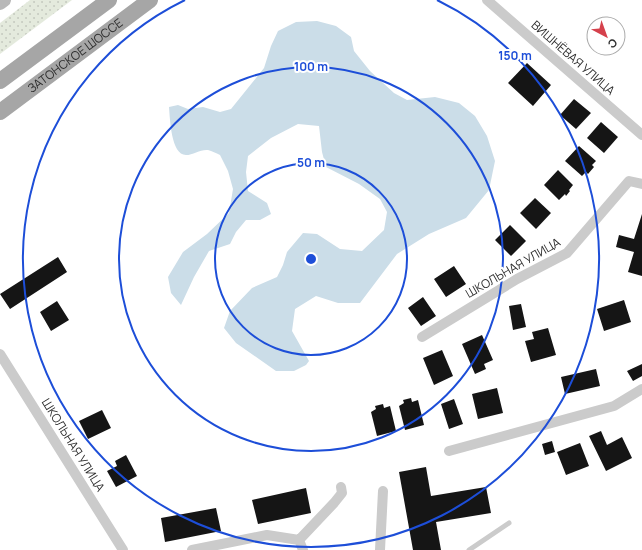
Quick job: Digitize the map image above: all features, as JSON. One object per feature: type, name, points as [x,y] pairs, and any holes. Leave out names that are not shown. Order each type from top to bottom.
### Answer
[{"type":"main road","points":[[0,3],[4,0]]},
{"type":"main road","name":"ЗАТОНСКОЕ ШОССЕ","points":[[0,81],[109,0]]},
{"type":"main road","name":"ЗАТОНСКОЕ ШОССЕ","points":[[0,112],[150,0]]},
{"type":"street","name":"ВИШНЁВАЯ УЛИЦА","points":[[487,0],[642,135]]},
{"type":"street","name":"ШКОЛЬНАЯ УЛИЦА","points":[[422,337],[517,279],[567,253],[629,181],[642,184]]},
{"type":"street","name":"ШКОЛЬНАЯ УЛИЦА","points":[[0,354],[123,550]]},
{"type":"street","points":[[449,451],[614,406],[642,389]]},
{"type":"street","points":[[299,540],[342,493],[341,487]]},
{"type":"street","points":[[380,550],[383,491]]},
{"type":"street","points":[[192,550],[267,535],[299,540]]},
{"type":"street","points":[[299,540],[303,550]]},
{"type":"lane","points":[[469,550],[509,523]]},
{"type":"shaded area","points":[[30,0],[72,0],[0,54],[0,23]]},
{"type":"water","points":[[317,21],[336,26],[351,37],[354,51],[370,71],[394,93],[407,100],[435,97],[459,103],[475,116],[487,136],[495,161],[489,190],[466,218],[429,234],[397,254],[360,303],[338,303],[316,296],[295,309],[292,331],[309,361],[306,365],[294,371],[276,371],[236,343],[224,328],[230,311],[252,288],[277,277],[287,252],[303,233],[317,234],[340,249],[362,251],[384,230],[387,212],[380,199],[359,184],[326,167],[322,152],[319,126],[298,124],[271,138],[248,156],[246,172],[248,191],[267,203],[271,214],[260,220],[246,220],[236,232],[230,244],[209,251],[194,277],[181,305],[171,293],[168,277],[183,252],[207,234],[229,213],[233,189],[228,171],[220,155],[205,150],[186,155],[177,149],[172,136],[169,107],[178,105],[188,109],[203,107],[220,112],[231,109],[264,68],[271,46],[278,31],[296,22]]},
{"type":"building","points":[[527,63],[551,85],[533,106],[508,83]]},
{"type":"building","points":[[574,99],[591,113],[576,129],[560,115]]},
{"type":"building","points":[[601,122],[618,137],[604,153],[587,138]]},
{"type":"building","points":[[579,146],[596,161],[592,165],[594,167],[588,174],[586,172],[582,176],[565,161]]},
{"type":"building","points":[[558,170],[573,185],[566,196],[565,194],[559,200],[544,185]]},
{"type":"building","points":[[535,198],[551,213],[536,229],[520,213]]},
{"type":"building","points":[[642,214],[642,276],[628,272],[634,252],[616,247],[619,235],[634,239]]},
{"type":"building","points":[[510,225],[526,241],[511,256],[495,240]]},
{"type":"building","points":[[58,257],[67,272],[10,309],[0,294]]},
{"type":"building","points":[[454,266],[466,284],[446,297],[434,279]]},
{"type":"building","points":[[423,297],[436,316],[421,326],[408,308]]},
{"type":"building","points":[[624,300],[631,322],[604,331],[597,309]]},
{"type":"building","points":[[57,301],[69,320],[51,331],[40,312]]},
{"type":"building","points":[[521,304],[526,327],[513,330],[509,306]]},
{"type":"building","points":[[548,328],[556,355],[531,362],[525,341],[534,339],[532,332]]},
{"type":"building","points":[[482,335],[493,360],[484,364],[486,369],[475,374],[462,344]]},
{"type":"building","points":[[442,350],[453,376],[434,385],[423,358]]},
{"type":"building","points":[[642,364],[642,376],[633,381],[627,371]]},
{"type":"building","points":[[596,369],[600,386],[565,394],[561,377]]},
{"type":"building","points":[[497,388],[503,413],[478,419],[472,394]]},
{"type":"building","points":[[411,398],[412,402],[418,400],[424,425],[405,430],[399,406],[404,403],[403,400]]},
{"type":"building","points":[[454,399],[463,424],[449,429],[441,404]]},
{"type":"building","points":[[383,404],[384,408],[390,406],[396,431],[377,436],[371,412],[376,409],[375,406]]},
{"type":"building","points":[[102,410],[111,428],[88,439],[79,421]]},
{"type":"building","points":[[601,431],[607,445],[622,437],[632,458],[606,471],[589,436]]},
{"type":"building","points":[[552,441],[555,452],[545,455],[542,444]]},
{"type":"building","points":[[580,443],[589,466],[566,475],[557,452]]},
{"type":"building","points":[[126,455],[137,476],[116,487],[107,471],[117,466],[115,461]]},
{"type":"building","points":[[426,467],[431,496],[486,487],[491,513],[436,522],[441,550],[413,550],[399,472]]},
{"type":"building","points":[[306,488],[311,513],[258,524],[252,500]]},
{"type":"building","points":[[216,508],[221,531],[165,542],[161,518]]}]
